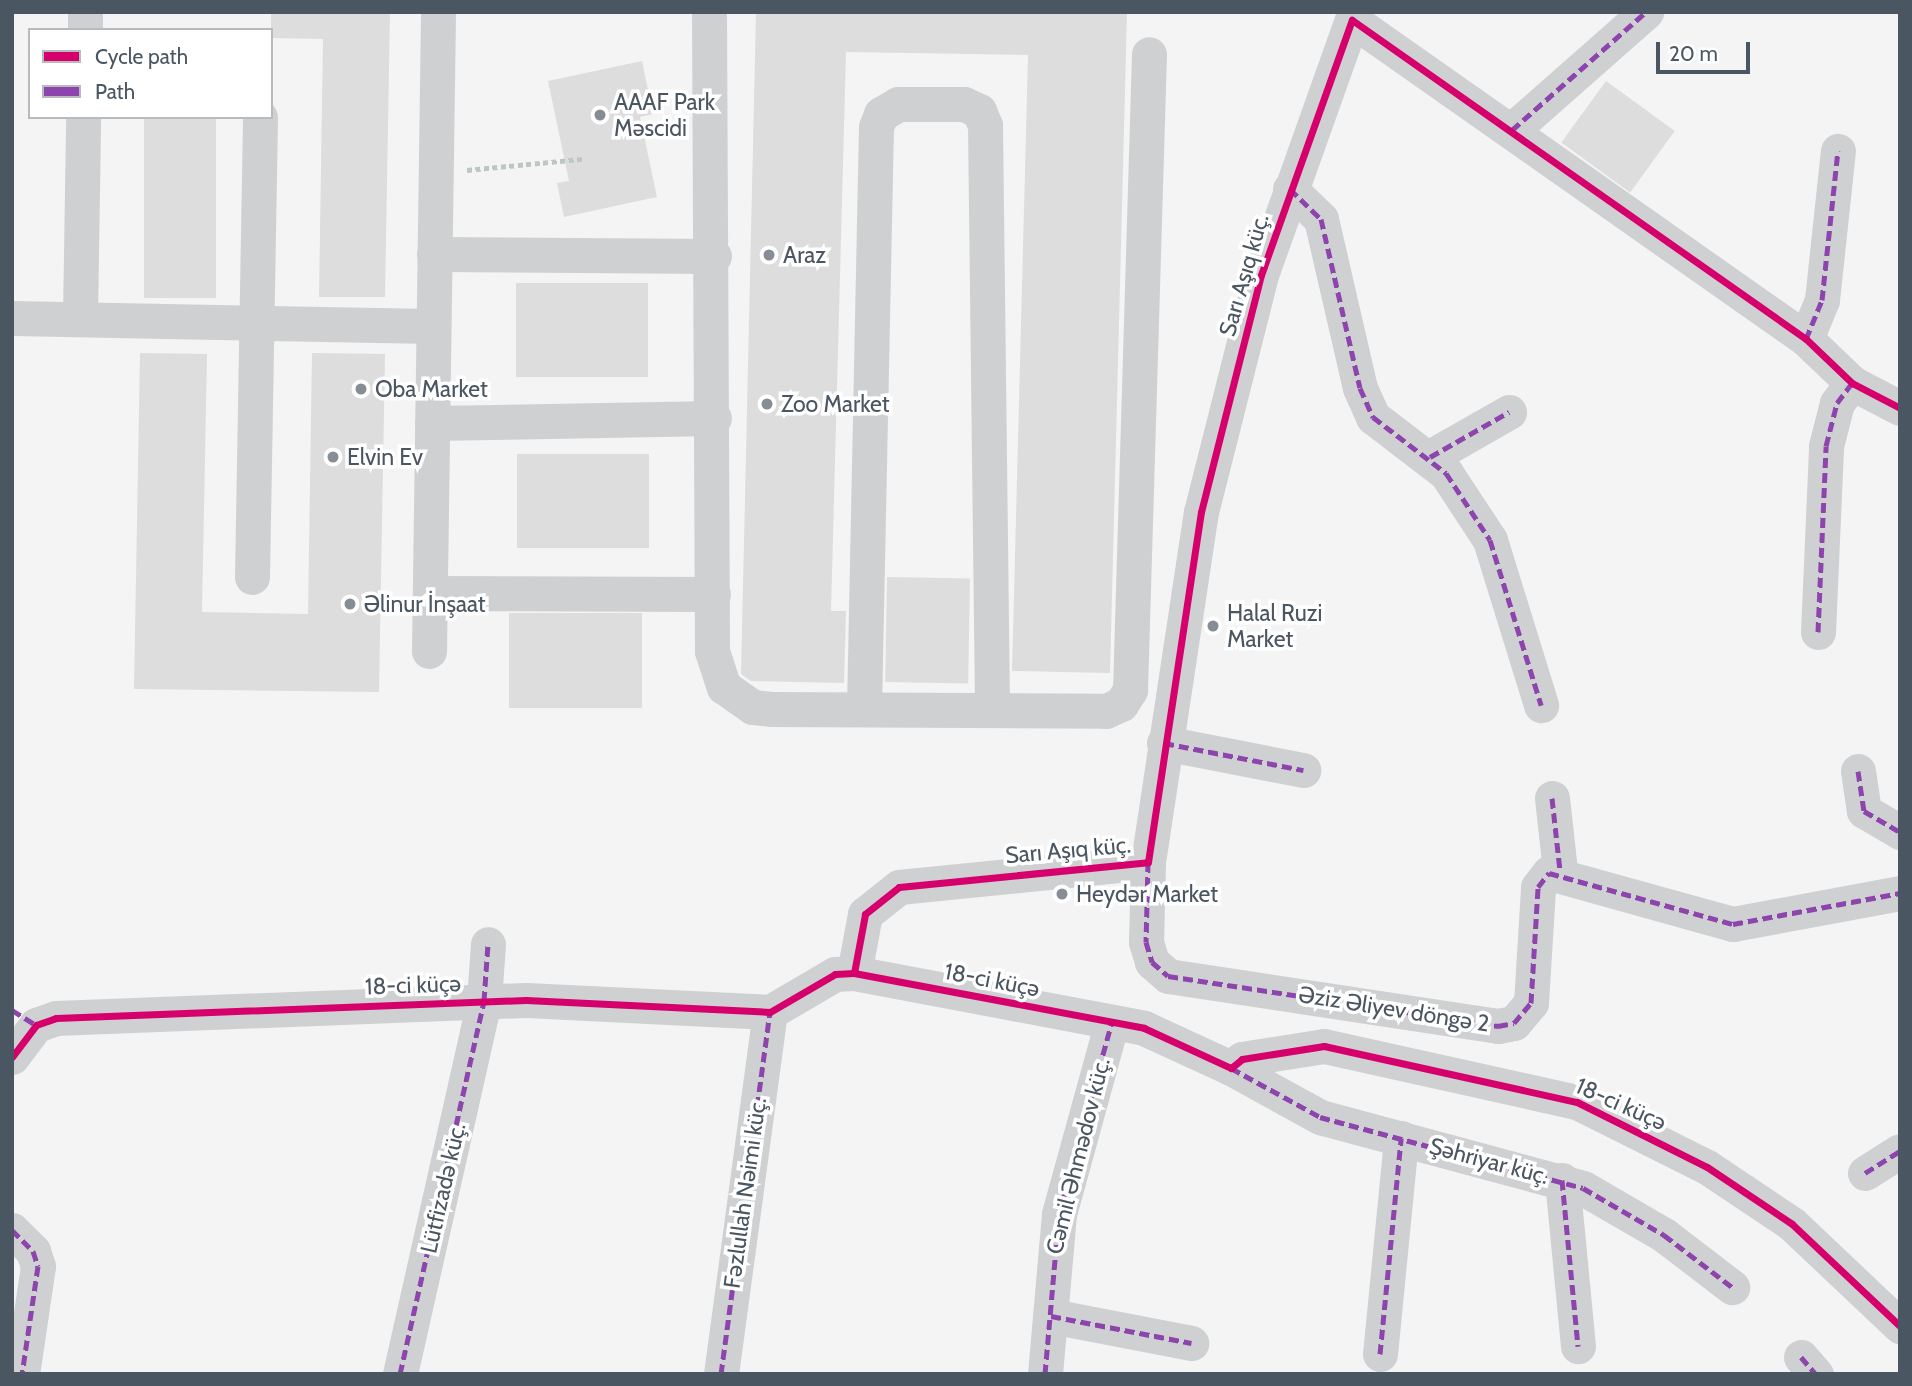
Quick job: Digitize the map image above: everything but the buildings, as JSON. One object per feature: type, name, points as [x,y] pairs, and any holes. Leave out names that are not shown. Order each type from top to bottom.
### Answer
[{"type":"street","points":[[429,651],[438,12]]},
{"type":"street","points":[[709,12],[713,256],[713,594],[716,673],[736,699],[771,709],[992,707],[1106,711],[1121,704],[1135,671],[1149,54]]},
{"type":"street","points":[[1513,130],[1646,12]]},
{"type":"street","name":"Sarı Aşıq küç.","points":[[854,973],[865,914],[899,887],[1148,862],[1201,513],[1261,275],[1346,16],[1513,130],[1806,339],[1852,383],[1900,408]]},
{"type":"street","points":[[864,708],[876,127],[881,114],[911,104],[964,104],[979,111],[985,125],[992,707]]},
{"type":"street","points":[[80,318],[83,119]]},
{"type":"street","points":[[252,577],[260,119]]},
{"type":"street","points":[[1806,339],[1822,300],[1838,151]]},
{"type":"street","points":[[1290,189],[1321,219],[1366,403],[1373,417],[1430,457],[1472,506],[1490,540],[1541,705]]},
{"type":"street","points":[[434,254],[713,256]]},
{"type":"street","points":[[12,318],[432,326]]},
{"type":"street","points":[[1818,632],[1826,446],[1837,402],[1852,383]]},
{"type":"street","points":[[1430,457],[1509,412]]},
{"type":"street","points":[[432,423],[714,418]]},
{"type":"street","points":[[430,593],[713,594]]},
{"type":"street","points":[[1164,743],[1303,770]]},
{"type":"street","points":[[1858,771],[1864,811],[1900,832]]},
{"type":"street","points":[[1552,798],[1560,871],[1733,924],[1900,892]]},
{"type":"street","name":"Əziz Əliyev döngə 2","points":[[1148,862],[1146,942],[1153,962],[1168,976],[1498,1026],[1514,1023],[1531,1003],[1538,887],[1549,873],[1560,871]]},
{"type":"street","name":"Lütfizadə küç.","points":[[400,1374],[484,1001],[488,944]]},
{"type":"street","name":"18-ci küçə","points":[[12,1057],[24,1018],[484,1001],[770,1012],[835,974],[854,973],[1144,1028],[1231,1068],[1242,1059],[1324,1046],[1577,1102],[1707,1167],[1792,1224],[1900,1326]]},
{"type":"street","name":"Fəzlullah Nəimi küç.","points":[[721,1374],[770,1012]]},
{"type":"street","name":"Cəmil Əhmədov küç.","points":[[1045,1374],[1059,1214],[1112,1022]]},
{"type":"street","name":"Şəhriyar küç.","points":[[1231,1068],[1320,1117],[1562,1180],[1610,1201],[1732,1287]]},
{"type":"street","points":[[1380,1354],[1401,1138]]},
{"type":"street","points":[[1865,1173],[1900,1152]]},
{"type":"street","points":[[1562,1180],[1577,1346]]},
{"type":"street","points":[[12,1230],[33,1251],[38,1266],[22,1374]]},
{"type":"street","points":[[1051,1316],[1191,1343]]},
{"type":"path","points":[[435,173],[582,159]]},
{"type":"marked path","points":[[1512,130],[1646,12]]},
{"type":"marked path","points":[[1806,339],[1822,300],[1838,151]]},
{"type":"marked path","points":[[1290,189],[1321,219],[1360,388],[1373,417],[1446,473],[1490,540],[1541,705]]},
{"type":"marked path","points":[[1818,632],[1826,446],[1837,403],[1852,383]]},
{"type":"marked path","points":[[1430,457],[1509,412]]},
{"type":"marked path","points":[[1164,743],[1303,770]]},
{"type":"marked path","points":[[1858,771],[1864,811],[1900,832]]},
{"type":"marked path","points":[[1552,798],[1560,871]]},
{"type":"marked path","points":[[1148,862],[1146,942],[1152,962],[1168,976],[1498,1026],[1514,1023],[1531,1003],[1538,887],[1549,873],[1733,924],[1900,893]]},
{"type":"marked path","points":[[400,1374],[484,1001],[488,944]]},
{"type":"marked path","points":[[12,1010],[36,1025]]},
{"type":"marked path","points":[[721,1374],[770,1012]]},
{"type":"marked path","points":[[1045,1374],[1059,1214],[1112,1022]]},
{"type":"marked path","points":[[1231,1068],[1320,1117],[1583,1188],[1664,1235],[1732,1287]]},
{"type":"marked path","points":[[1380,1354],[1401,1138]]},
{"type":"marked path","points":[[1865,1173],[1900,1151]]},
{"type":"marked path","points":[[1562,1180],[1578,1346]]},
{"type":"marked path","points":[[12,1230],[33,1251],[38,1266],[22,1374]]},
{"type":"marked path","points":[[1051,1316],[1191,1343]]},
{"type":"marked path","points":[[1801,1357],[1816,1374]]},
{"type":"cycle path","points":[[854,973],[865,914],[899,887],[1148,862],[1201,512],[1261,275],[1352,20],[1806,339],[1852,383],[1900,408]]},
{"type":"cycle path","points":[[12,1057],[36,1025],[56,1018],[526,1000],[770,1012],[835,974],[854,973],[1144,1028],[1231,1068],[1242,1059],[1324,1046],[1577,1102],[1707,1167],[1792,1224],[1900,1326]]},
{"type":"place","name":"AAAF Park Məscidi","points":[[600,115]]},
{"type":"place","name":"Araz","points":[[769,255]]},
{"type":"place","name":"Oba Market","points":[[361,389]]},
{"type":"place","name":"Zoo Market","points":[[767,404]]},
{"type":"place","name":"Elvin Ev","points":[[333,457]]},
{"type":"place","name":"Əlinur İnşaat","points":[[350,604]]},
{"type":"place","name":"Halal Ruzi Market","points":[[1213,626]]},
{"type":"place","name":"Heydər Market","points":[[1062,894]]}]
